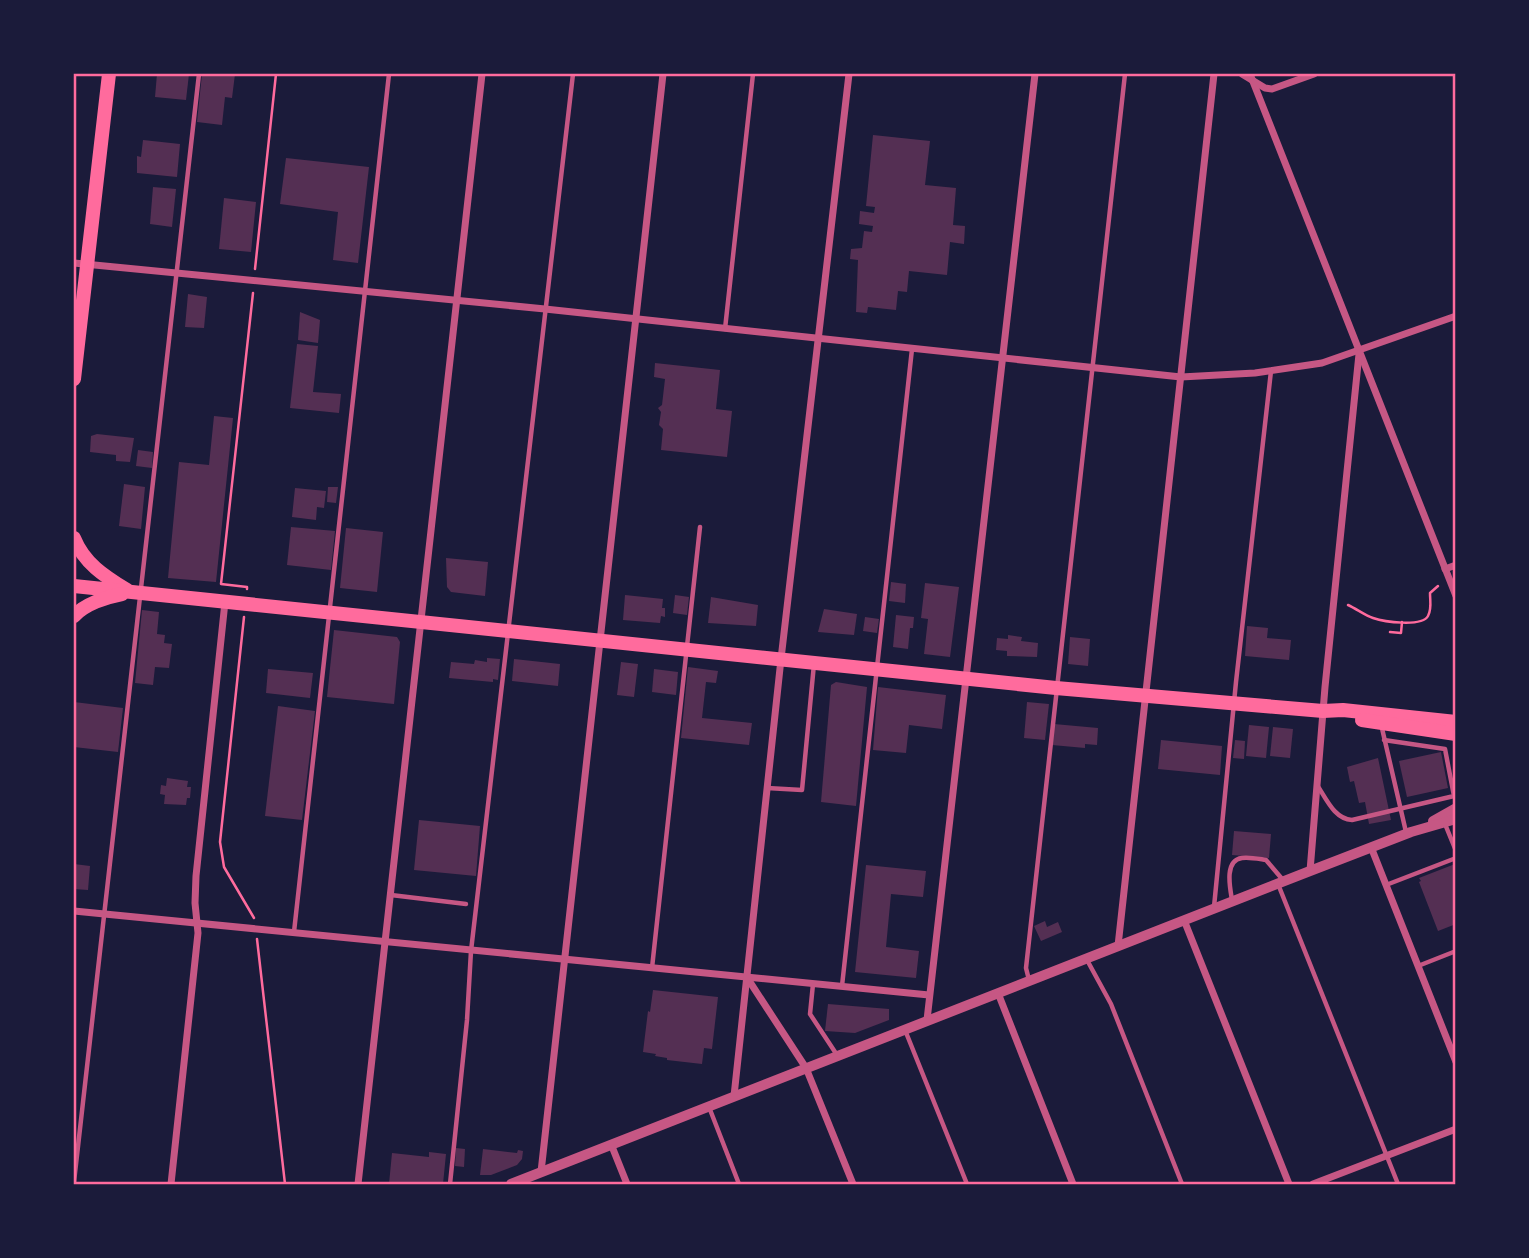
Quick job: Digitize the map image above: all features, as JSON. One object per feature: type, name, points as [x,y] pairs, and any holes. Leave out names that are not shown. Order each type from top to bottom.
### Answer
[{"type":"main road","points":[[74,379],[80,264],[109,74]]},
{"type":"main road","points":[[74,538],[79,550],[100,575],[136,592]]},
{"type":"main road","points":[[74,586],[1056,688],[1323,711],[1343,709],[1379,719],[1435,725],[1455,722]]},
{"type":"main road","points":[[74,617],[79,611],[111,596],[136,592]]},
{"type":"main road","points":[[1435,725],[1455,734]]},
{"type":"street","points":[[358,1185],[482,74]]},
{"type":"street","points":[[541,1172],[663,74]]},
{"type":"street","points":[[734,1096],[780,659],[849,74]]},
{"type":"street","points":[[928,1020],[1035,74]]},
{"type":"street","points":[[1118,946],[1214,74]]},
{"type":"street","points":[[1242,74],[1265,89],[1314,74]]},
{"type":"street","points":[[1250,74],[1455,596]]},
{"type":"street","points":[[80,264],[545,309],[1181,377],[1212,377],[1322,363],[1455,316]]},
{"type":"street","points":[[1310,871],[1359,350]]},
{"type":"street","points":[[1445,569],[1455,565]]},
{"type":"street","points":[[170,1185],[194,974],[196,876],[225,602]]},
{"type":"street","points":[[511,1185],[1447,819],[1455,808]]},
{"type":"street","points":[[1371,848],[1455,1062]]},
{"type":"street","points":[[74,911],[929,995]]},
{"type":"street","points":[[1184,920],[1289,1185]]},
{"type":"street","points":[[747,978],[806,1068],[853,1185]]},
{"type":"street","points":[[998,993],[1073,1185]]},
{"type":"street","points":[[1313,1185],[1455,1129]]},
{"type":"street","points":[[611,1144],[627,1185]]},
{"type":"lane","points":[[74,1182],[136,592],[177,274],[199,74]]},
{"type":"lane","points":[[294,933],[389,74]]},
{"type":"lane","points":[[450,1185],[467,1020],[471,951],[572,74]]},
{"type":"lane","points":[[725,329],[753,74]]},
{"type":"lane","points":[[1030,981],[1026,968],[1125,74]]},
{"type":"lane","points":[[842,987],[912,349]]},
{"type":"lane","points":[[1214,908],[1271,371]]},
{"type":"lane","points":[[652,969],[700,527]]},
{"type":"lane","points":[[767,788],[802,790],[814,663]]},
{"type":"lane","points":[[1379,719],[1400,809],[1409,833]]},
{"type":"lane","points":[[1435,725],[1435,748]]},
{"type":"lane","points":[[1317,784],[1334,810],[1345,820],[1454,796],[1444,749],[1384,740]]},
{"type":"lane","points":[[1447,819],[1455,851]]},
{"type":"lane","points":[[1386,885],[1455,858]]},
{"type":"lane","points":[[1232,901],[1229,881],[1235,860],[1266,860],[1281,882],[1398,1185]]},
{"type":"lane","points":[[390,894],[466,904]]},
{"type":"lane","points":[[1418,967],[1455,951]]},
{"type":"lane","points":[[1086,958],[1111,1004],[1182,1185]]},
{"type":"lane","points":[[813,984],[810,1014],[837,1056]]},
{"type":"lane","points":[[905,1029],[967,1185]]},
{"type":"lane","points":[[708,1106],[739,1185]]},
{"type":"path","points":[[276,74],[221,584],[247,587],[220,842],[224,867],[251,912],[256,928],[285,1185]]},
{"type":"path","points":[[1424,621],[1430,613],[1431,590],[1438,586]]},
{"type":"path","points":[[1348,605],[1378,620],[1424,621]]},
{"type":"path","points":[[1378,620],[1378,625]]},
{"type":"path","points":[[1424,621],[1426,627]]},
{"type":"path","points":[[1390,632],[1401,633],[1402,622]]},
{"type":"building","points":[[157,74],[189,74],[186,100],[155,97]]},
{"type":"building","points":[[202,74],[235,74],[232,98],[225,97],[222,125],[197,122]]},
{"type":"building","points":[[873,135],[930,141],[925,185],[956,188],[953,225],[965,226],[964,244],[950,242],[947,275],[909,271],[907,292],[898,291],[896,310],[868,307],[867,313],[856,312],[858,260],[850,259],[851,249],[862,248],[864,231],[872,232],[873,226],[859,224],[860,211],[874,213],[875,207],[866,206]]},
{"type":"building","points":[[143,140],[180,144],[177,177],[137,173],[137,156],[141,157]]},
{"type":"building","points":[[286,158],[369,167],[358,263],[333,260],[338,212],[280,204]]},
{"type":"building","points":[[153,187],[176,189],[172,227],[150,224]]},
{"type":"building","points":[[224,198],[256,202],[251,252],[219,249]]},
{"type":"building","points":[[188,294],[207,297],[204,328],[185,327]]},
{"type":"building","points":[[300,312],[320,320],[318,343],[298,340]]},
{"type":"building","points":[[297,344],[318,346],[313,392],[341,394],[339,413],[290,408]]},
{"type":"building","points":[[655,363],[720,370],[716,409],[732,411],[727,457],[661,450],[663,429],[659,425],[661,412],[658,408],[662,405],[665,379],[654,377]]},
{"type":"building","points":[[214,416],[233,418],[216,582],[168,578],[179,462],[209,465]]},
{"type":"building","points":[[97,434],[134,438],[130,462],[116,461],[116,455],[90,452],[91,436]]},
{"type":"building","points":[[138,450],[153,452],[152,468],[136,466]]},
{"type":"building","points":[[124,484],[145,487],[141,529],[119,526]]},
{"type":"building","points":[[328,487],[338,487],[336,503],[327,502]]},
{"type":"building","points":[[295,488],[326,491],[324,508],[317,507],[316,520],[292,517]]},
{"type":"building","points":[[291,527],[335,531],[331,570],[287,565]]},
{"type":"building","points":[[346,528],[383,532],[377,592],[340,588]]},
{"type":"building","points":[[446,558],[488,562],[485,596],[451,592],[447,587]]},
{"type":"building","points":[[891,582],[906,584],[905,603],[889,601]]},
{"type":"building","points":[[925,583],[959,587],[950,657],[924,654],[928,619],[921,618]]},
{"type":"building","points":[[625,595],[663,599],[665,617],[661,616],[660,623],[623,620]]},
{"type":"building","points":[[675,595],[689,597],[687,615],[673,613]]},
{"type":"building","points":[[711,597],[758,605],[756,626],[708,623]]},
{"type":"building","points":[[824,609],[857,614],[854,635],[818,632]]},
{"type":"building","points":[[142,610],[159,612],[157,634],[165,635],[164,643],[172,644],[169,668],[155,667],[153,685],[135,683]]},
{"type":"building","points":[[896,615],[914,617],[908,649],[893,647]]},
{"type":"building","points":[[865,617],[879,619],[877,633],[863,631]]},
{"type":"building","points":[[1247,626],[1268,628],[1267,638],[1291,640],[1289,660],[1245,656]]},
{"type":"building","points":[[334,630],[397,637],[400,642],[394,704],[327,697]]},
{"type":"building","points":[[1008,635],[1022,637],[1021,641],[1038,643],[1037,657],[1007,656],[1007,651],[996,650],[997,638],[1008,639]]},
{"type":"building","points":[[1070,637],[1090,639],[1088,666],[1068,664]]},
{"type":"building","points":[[487,658],[500,659],[498,680],[493,679],[493,682],[449,678],[451,662],[474,664],[475,660],[487,662]]},
{"type":"building","points":[[514,659],[560,664],[558,686],[512,681]]},
{"type":"building","points":[[621,662],[638,664],[634,697],[617,695]]},
{"type":"building","points":[[688,667],[718,671],[716,683],[706,682],[702,718],[752,723],[749,745],[681,738]]},
{"type":"building","points":[[268,669],[313,673],[310,698],[266,693]]},
{"type":"building","points":[[654,669],[678,672],[676,695],[652,692]]},
{"type":"building","points":[[836,682],[867,687],[856,806],[821,802],[831,685]]},
{"type":"building","points":[[878,687],[946,695],[942,729],[909,725],[906,753],[873,750]]},
{"type":"building","points":[[74,702],[123,708],[118,752],[74,747]]},
{"type":"building","points":[[1027,702],[1049,704],[1045,740],[1024,738]]},
{"type":"building","points":[[278,706],[315,711],[302,820],[265,816]]},
{"type":"building","points":[[1054,724],[1098,728],[1097,745],[1085,744],[1085,748],[1052,745]]},
{"type":"building","points":[[1249,725],[1269,727],[1266,758],[1246,756]]},
{"type":"building","points":[[1273,727],[1293,729],[1290,758],[1270,756]]},
{"type":"building","points":[[1161,740],[1222,746],[1220,775],[1158,769]]},
{"type":"building","points":[[1235,740],[1245,741],[1244,759],[1233,758]]},
{"type":"building","points":[[1441,752],[1448,788],[1407,797],[1399,761]]},
{"type":"building","points":[[1378,758],[1391,820],[1369,824],[1365,802],[1359,803],[1354,781],[1350,782],[1347,767]]},
{"type":"building","points":[[167,778],[188,781],[187,787],[191,787],[186,805],[164,804],[165,795],[160,794],[161,785],[166,786]]},
{"type":"building","points":[[419,820],[480,826],[476,876],[414,870]]},
{"type":"building","points":[[1234,831],[1271,834],[1269,858],[1232,855]]},
{"type":"building","points":[[74,864],[90,866],[88,890],[74,889]]},
{"type":"building","points":[[1455,864],[1456,924],[1438,931],[1419,878]]},
{"type":"building","points":[[866,865],[926,871],[923,897],[891,894],[886,947],[919,951],[916,978],[855,972]]},
{"type":"building","points":[[1045,921],[1047,927],[1058,922],[1062,932],[1041,941],[1034,926]]},
{"type":"building","points":[[653,990],[718,997],[712,1049],[704,1048],[702,1064],[667,1060],[655,1056],[656,1054],[643,1052]]},
{"type":"building","points":[[828,1004],[889,1009],[889,1020],[855,1033],[825,1031]]},
{"type":"building","points":[[456,1148],[465,1149],[464,1167],[455,1166]]},
{"type":"building","points":[[483,1149],[517,1153],[518,1150],[523,1151],[522,1159],[517,1165],[491,1175],[480,1175]]},
{"type":"building","points":[[429,1152],[446,1154],[443,1184],[389,1184],[392,1153],[429,1157]]}]
